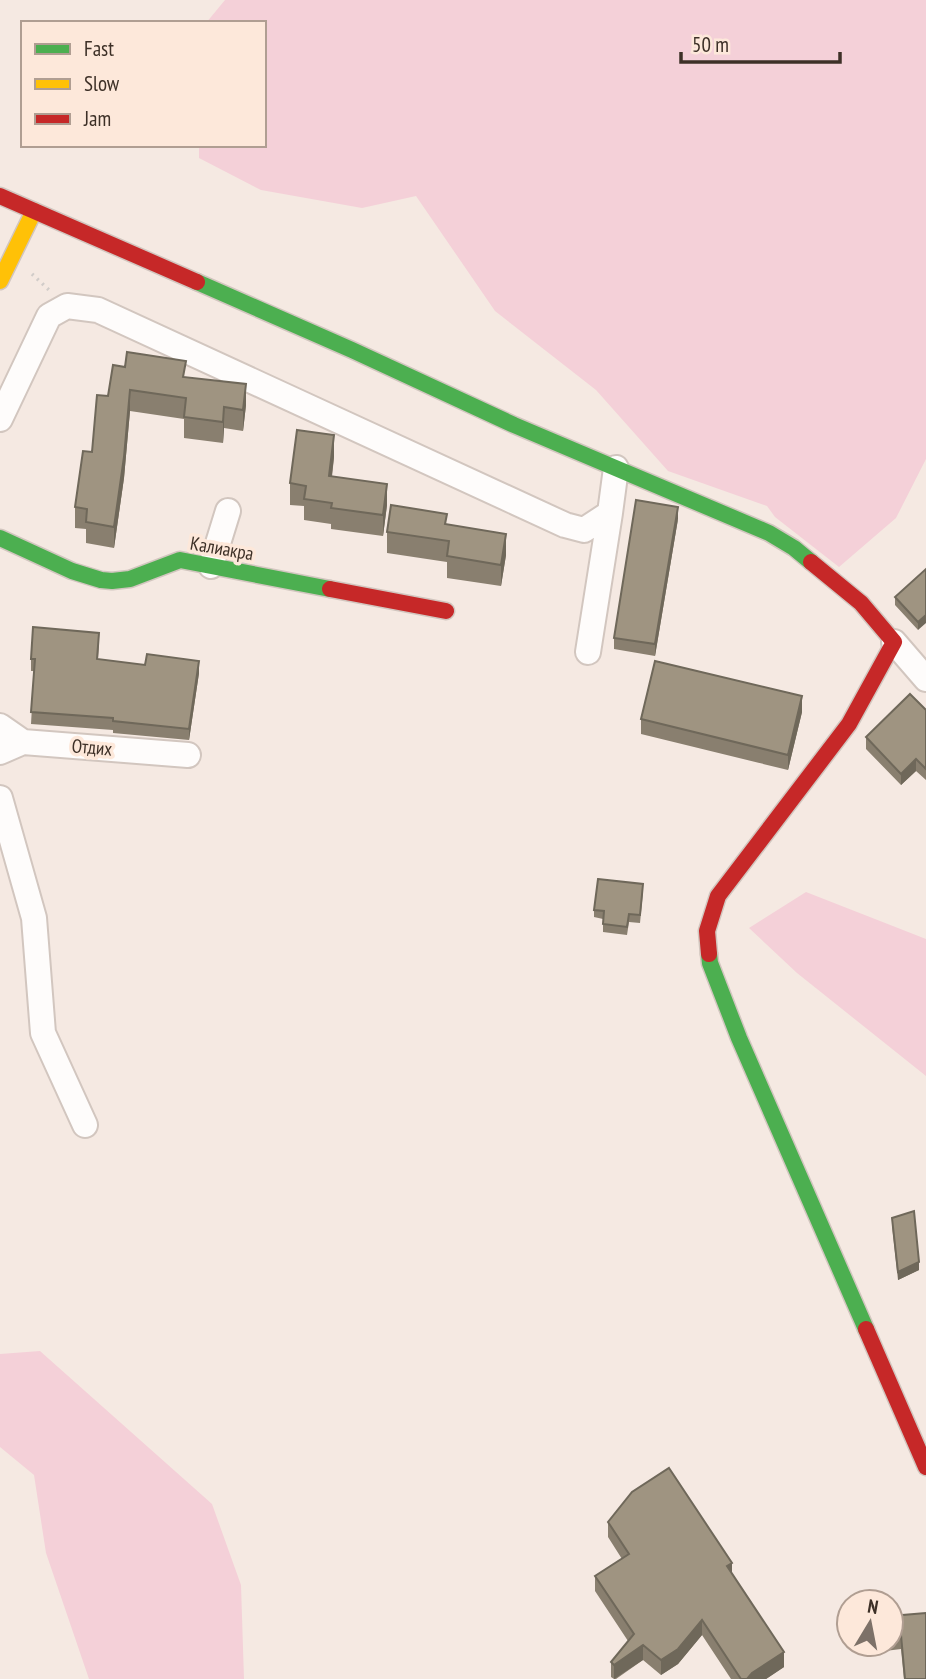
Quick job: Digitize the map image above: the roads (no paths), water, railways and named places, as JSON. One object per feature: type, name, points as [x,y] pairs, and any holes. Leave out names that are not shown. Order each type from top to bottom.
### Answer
[{"type":"street","points":[[0,196],[352,350],[514,425],[769,533],[794,548],[862,603],[926,679]]},
{"type":"street","points":[[0,281],[34,211]]},
{"type":"street","points":[[0,419],[49,316],[67,306],[98,310],[565,525],[584,530],[610,513]]},
{"type":"street","points":[[588,652],[616,468]]},
{"type":"street","points":[[211,566],[228,511]]},
{"type":"street","name":"Калиакра","points":[[0,538],[83,577],[110,582],[144,575],[180,560],[446,611]]},
{"type":"street","points":[[894,642],[849,724],[718,896],[707,930],[710,963],[739,1038],[926,1467]]},
{"type":"street","points":[[0,726],[23,742]]},
{"type":"street","points":[[0,752],[23,742]]},
{"type":"street","name":"Отдих","points":[[23,742],[188,755]]},
{"type":"street","points":[[0,798],[33,918],[44,1033],[85,1125]]}]
